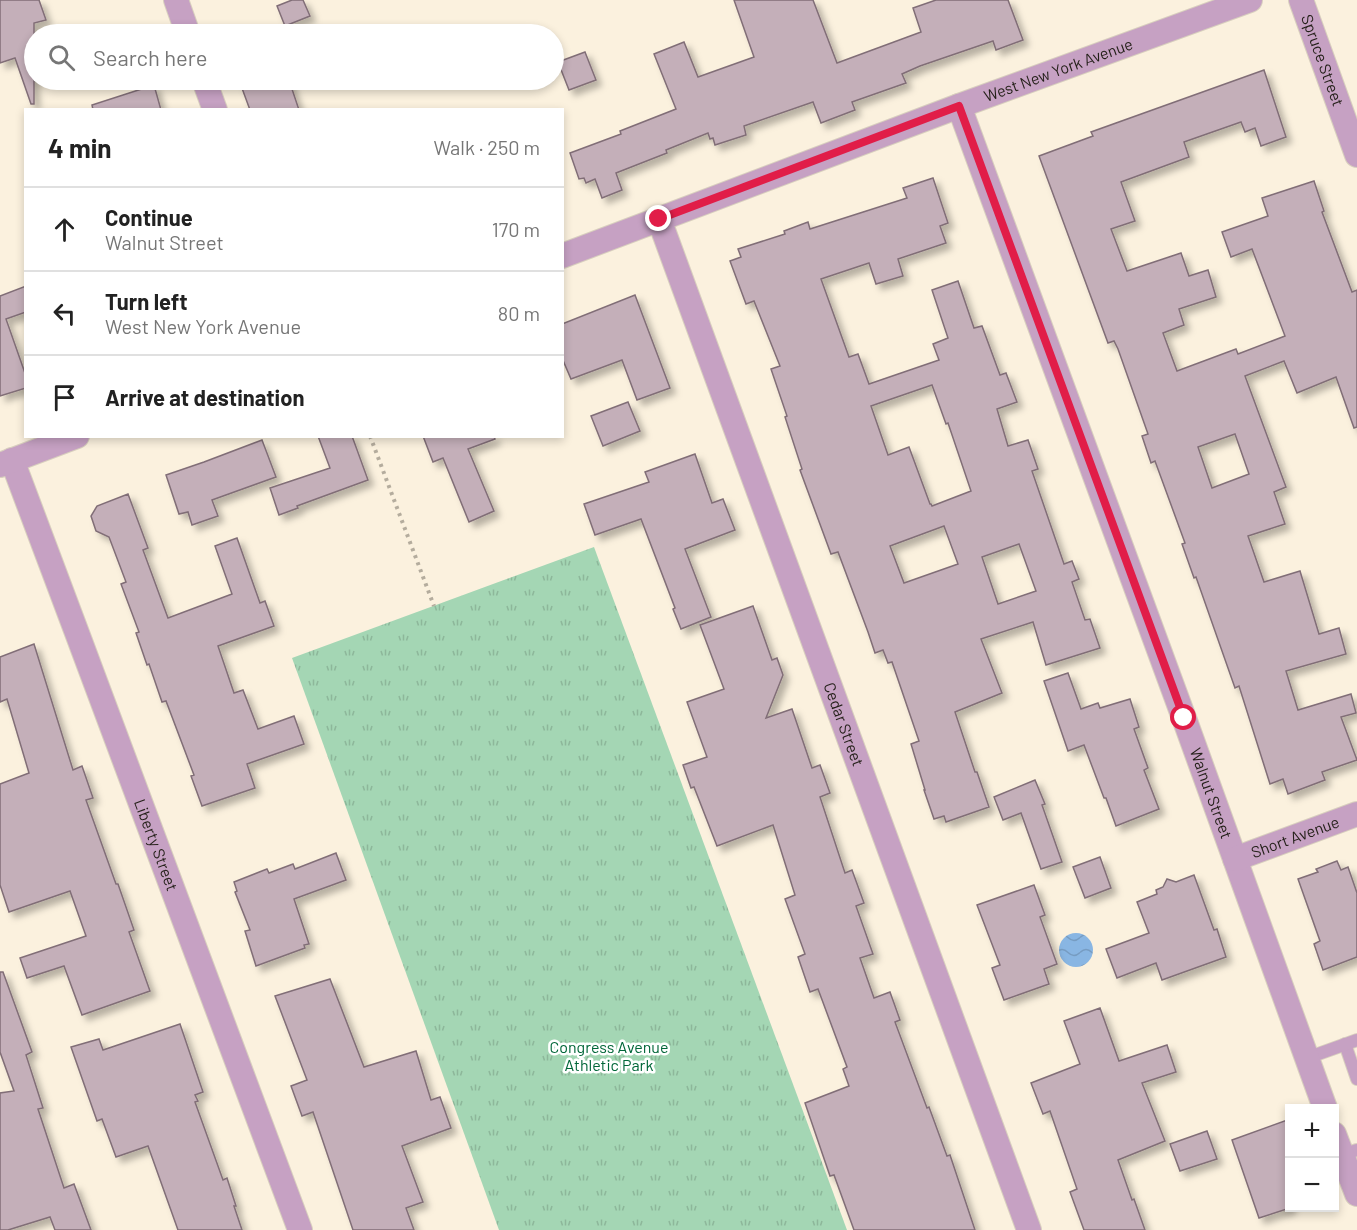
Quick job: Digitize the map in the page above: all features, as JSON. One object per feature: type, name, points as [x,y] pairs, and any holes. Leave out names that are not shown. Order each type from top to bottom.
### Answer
[{"type":"street","points":[[176,0],[184,24]]},
{"type":"street","name":"West New York Avenue","points":[[564,255],[959,106],[1250,0]]},
{"type":"street","name":"Spruce Street","points":[[1300,0],[1357,155]]},
{"type":"street","points":[[208,90],[214,108]]},
{"type":"street","name":"Walnut Street","points":[[959,106],[1324,1104]]},
{"type":"street","name":"Cedar Street","points":[[659,219],[1029,1230]]},
{"type":"street","points":[[6,463],[72,438]]},
{"type":"street","name":"Liberty Street","points":[[6,463],[77,633],[300,1230]]},
{"type":"street","name":"Short Avenue","points":[[1235,860],[1357,814]]},
{"type":"street","points":[[1345,1146],[1357,1194]]},
{"type":"lane","points":[[1307,1058],[1351,1042],[1357,1079]]},
{"type":"path","points":[[371,438],[434,606]]},
{"type":"green space","name":"Congress Avenue Athletic Park","points":[[594,547],[847,1230],[499,1230],[292,658]]},
{"type":"water","points":[[1076,933],[1088,938],[1093,950],[1088,962],[1076,967],[1064,962],[1059,950],[1064,938]]},
{"type":"building","points":[[0,0],[39,0],[46,20],[24,24],[24,84],[15,58],[0,63]]},
{"type":"building","points":[[292,0],[303,0],[310,16],[284,24],[277,6]]},
{"type":"building","points":[[734,0],[813,0],[837,63],[921,32],[913,8],[936,0],[1008,0],[1023,40],[996,50],[993,41],[920,66],[902,74],[906,83],[852,102],[855,110],[821,123],[813,102],[744,126],[746,135],[715,145],[708,133],[666,150],[667,153],[616,173],[622,190],[602,198],[595,179],[586,183],[584,178],[579,179],[570,153],[621,134],[620,131],[676,109],[654,54],[684,42],[698,77],[754,57]]},
{"type":"building","points":[[585,52],[596,80],[569,90],[564,77],[564,60]]},
{"type":"building","points":[[1264,70],[1286,137],[1261,146],[1255,128],[1245,132],[1241,122],[1184,142],[1189,157],[1121,182],[1135,221],[1111,229],[1127,271],[1181,253],[1189,276],[1208,270],[1216,297],[1179,309],[1184,325],[1163,333],[1177,371],[1236,349],[1238,354],[1285,336],[1252,249],[1231,257],[1222,232],[1268,216],[1262,198],[1314,181],[1324,211],[1322,212],[1352,292],[1357,290],[1357,427],[1354,428],[1336,377],[1297,393],[1284,361],[1245,376],[1286,487],[1274,492],[1285,524],[1248,536],[1264,582],[1300,571],[1319,634],[1339,628],[1346,654],[1286,671],[1298,710],[1351,694],[1356,713],[1341,717],[1357,760],[1322,772],[1325,780],[1288,794],[1283,779],[1270,784],[1239,686],[1235,688],[1182,544],[1185,543],[1155,461],[1151,463],[1142,436],[1148,434],[1118,349],[1114,341],[1108,343],[1039,156],[1093,136],[1091,132]],"holes":[[[1235,434],[1249,474],[1212,488],[1198,447]]]},
{"type":"building","points":[[26,90],[34,90],[34,104],[31,104]]},
{"type":"building","points":[[138,90],[155,90],[160,108],[93,108],[92,105]]},
{"type":"building","points":[[243,90],[292,90],[298,108],[249,108]]},
{"type":"building","points":[[933,178],[948,223],[940,226],[946,243],[898,259],[903,276],[876,284],[869,263],[821,279],[849,357],[858,354],[869,384],[939,360],[933,344],[948,338],[932,290],[958,281],[974,328],[982,326],[1000,375],[1006,373],[1017,402],[997,409],[1008,446],[1028,440],[1038,469],[1032,471],[1064,564],[1072,561],[1079,579],[1072,582],[1085,620],[1090,619],[1100,648],[1046,665],[1033,622],[981,639],[1002,693],[955,712],[989,807],[946,822],[944,816],[934,819],[924,790],[911,744],[919,741],[892,662],[888,663],[883,650],[875,653],[838,552],[831,554],[800,470],[802,469],[785,417],[787,416],[771,369],[780,366],[754,301],[746,304],[730,261],[741,257],[738,249],[785,234],[784,231],[808,222],[810,229],[907,198],[903,188]],"holes":[[[932,385],[946,424],[948,423],[971,491],[932,506],[909,447],[888,455],[871,406]],[[944,526],[958,564],[904,583],[890,546]],[[1019,544],[1036,591],[998,604],[982,557]]]},
{"type":"building","points":[[24,287],[24,313],[6,319],[24,370],[24,389],[0,396],[0,296]]},
{"type":"building","points":[[635,295],[670,388],[637,400],[622,360],[571,379],[564,363],[564,323]]},
{"type":"building","points":[[628,402],[640,431],[603,446],[591,416]]},
{"type":"building","points":[[319,438],[353,438],[368,480],[279,515],[270,488],[330,468]]},
{"type":"building","points":[[424,438],[495,438],[468,449],[494,511],[469,522],[443,458],[433,462]]},
{"type":"building","points":[[262,440],[276,477],[212,500],[218,516],[192,525],[188,512],[179,514],[166,475]]},
{"type":"building","points":[[695,454],[712,503],[723,499],[735,530],[685,549],[711,617],[681,629],[641,519],[595,535],[584,504],[649,482],[645,472]]},
{"type":"building","points":[[128,494],[148,548],[143,550],[168,618],[232,594],[215,546],[237,538],[260,603],[265,601],[274,626],[218,646],[234,693],[243,690],[258,729],[294,716],[304,744],[247,764],[255,788],[202,806],[191,776],[194,775],[166,701],[162,702],[149,664],[147,665],[136,633],[139,632],[121,584],[126,582],[109,537],[96,531],[91,516],[97,506]]},
{"type":"building","points":[[753,606],[772,660],[777,658],[783,675],[766,718],[792,709],[812,768],[820,765],[830,793],[820,797],[845,873],[852,870],[864,903],[856,906],[873,954],[860,958],[874,998],[890,992],[900,1020],[895,1022],[927,1108],[929,1107],[947,1156],[950,1155],[975,1230],[854,1230],[834,1175],[830,1176],[805,1103],[849,1086],[843,1069],[847,1067],[818,989],[810,992],[798,957],[805,954],[785,899],[795,895],[773,825],[717,846],[694,787],[691,788],[683,765],[707,757],[687,702],[724,689],[700,625]]},
{"type":"building","points":[[34,644],[73,770],[82,766],[93,798],[86,800],[134,930],[129,932],[150,991],[82,1015],[64,966],[27,978],[20,958],[86,936],[70,891],[9,912],[0,885],[0,784],[29,773],[7,699],[0,702],[0,657]]},
{"type":"building","points":[[1068,673],[1081,709],[1098,703],[1100,708],[1130,699],[1139,727],[1134,729],[1148,768],[1144,770],[1159,809],[1116,826],[1084,745],[1068,751],[1044,681]]},
{"type":"building","points":[[1035,780],[1045,804],[1042,805],[1062,862],[1041,869],[1021,813],[1003,820],[994,797]]},
{"type":"building","points":[[336,853],[346,880],[294,899],[309,944],[304,945],[305,948],[256,966],[245,931],[250,930],[235,892],[237,891],[234,882],[267,869],[269,873],[293,864],[295,869]]},
{"type":"building","points":[[1100,857],[1111,888],[1085,898],[1073,867]]},
{"type":"building","points":[[1337,861],[1341,870],[1348,867],[1357,893],[1357,957],[1323,970],[1314,944],[1320,941],[1298,879],[1318,872],[1316,869]]},
{"type":"building","points":[[1194,875],[1226,957],[1162,980],[1156,963],[1117,978],[1106,949],[1149,933],[1137,902],[1157,894],[1156,890],[1163,887],[1167,879],[1176,882]]},
{"type":"building","points":[[1034,885],[1045,915],[1040,917],[1057,964],[1044,969],[1049,984],[1004,1000],[992,968],[1000,965],[977,905]]},
{"type":"building","points":[[0,972],[3,972],[32,1052],[26,1055],[43,1108],[38,1109],[64,1188],[74,1184],[91,1230],[55,1230],[50,1217],[8,1230],[0,1230],[0,1093],[14,1091],[0,1052]]},
{"type":"building","points":[[330,979],[364,1067],[416,1051],[431,1100],[440,1097],[451,1128],[402,1146],[423,1202],[406,1208],[414,1230],[353,1230],[313,1112],[302,1116],[291,1086],[307,1080],[275,996]]},
{"type":"building","points":[[1100,1008],[1119,1061],[1167,1045],[1176,1072],[1142,1083],[1165,1141],[1118,1160],[1145,1230],[1084,1230],[1070,1192],[1077,1189],[1050,1111],[1043,1114],[1031,1083],[1080,1064],[1064,1021]]},
{"type":"building","points":[[180,1024],[203,1092],[195,1095],[198,1101],[195,1102],[223,1180],[227,1178],[242,1230],[178,1230],[148,1146],[116,1157],[102,1119],[97,1121],[71,1047],[99,1039],[103,1050]]},
{"type":"building","points":[[1285,1121],[1285,1210],[1259,1218],[1232,1140]]},
{"type":"building","points":[[1207,1131],[1217,1159],[1180,1171],[1170,1144]]},
{"type":"route","points":[[659,219],[959,106],[1184,718]]}]
